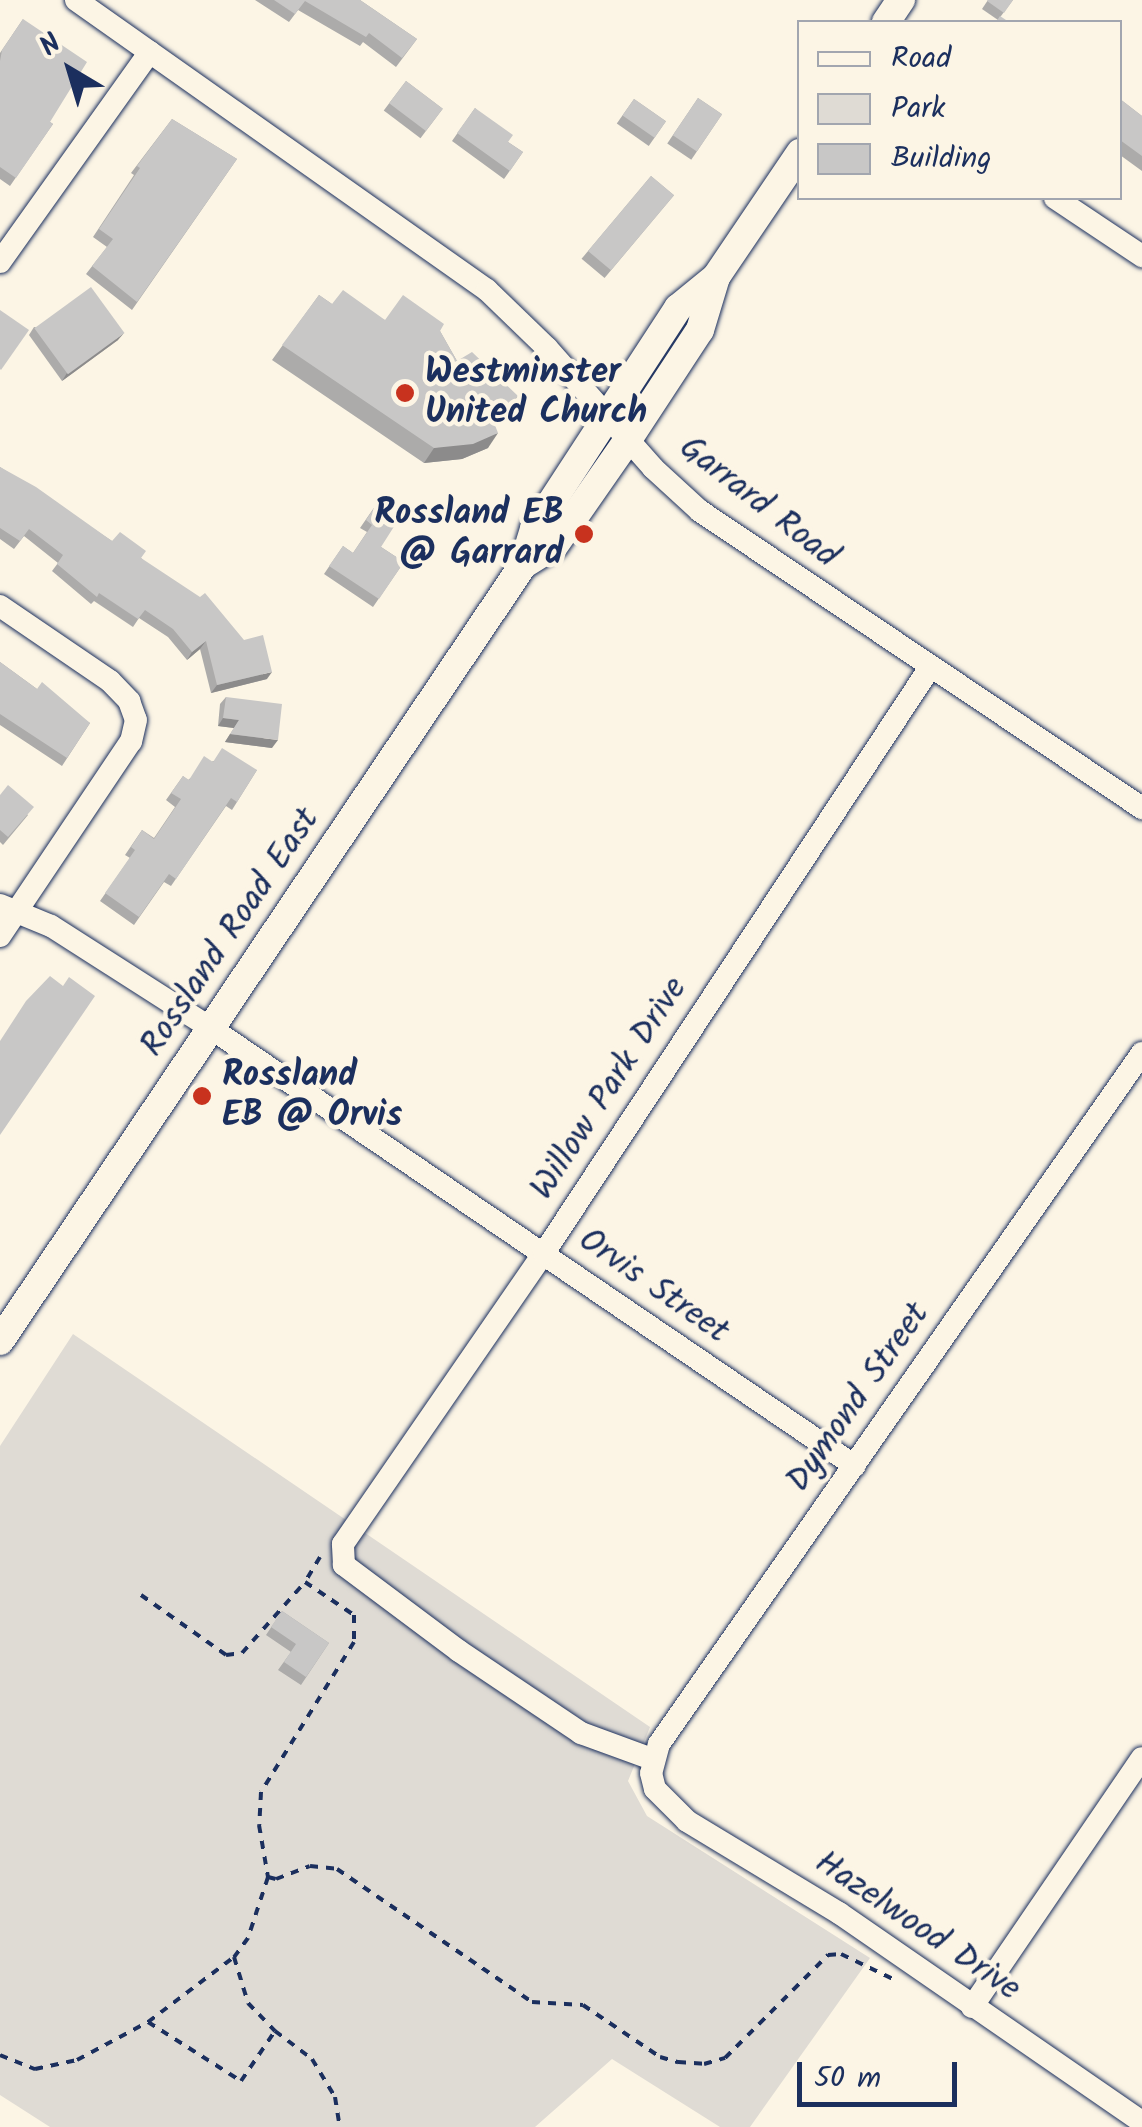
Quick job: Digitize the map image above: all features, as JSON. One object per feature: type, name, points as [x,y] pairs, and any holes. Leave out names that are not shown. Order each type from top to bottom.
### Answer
[{"type":"main road","name":"Rossland Road East","points":[[0,1342],[523,565],[534,530],[678,308],[716,277],[797,157]]},
{"type":"main road","name":"Rossland Road East","points":[[523,565],[554,546],[629,438],[700,330],[716,277]]},
{"type":"street","name":"Garrard Road","points":[[76,0],[487,290],[607,414],[653,468],[700,511],[929,669],[1142,808]]},
{"type":"street","points":[[0,262],[150,52]]},
{"type":"street","points":[[1058,200],[1142,256]]},
{"type":"street","points":[[0,606],[110,682],[129,701],[136,720],[130,741],[9,908],[0,936]]},
{"type":"street","name":"Willow Park Drive","points":[[343,1544],[544,1252],[929,669]]},
{"type":"street","name":"Orvis Street","points":[[9,908],[52,926],[212,1029],[544,1252],[774,1416],[855,1466]]},
{"type":"street","name":"Dymond Street","points":[[652,1759],[1142,1053]]},
{"type":"street","points":[[343,1544],[344,1565],[459,1651],[581,1733],[652,1759]]},
{"type":"street","points":[[972,2007],[1142,1758]]},
{"type":"street","name":"Hazelwood Drive","points":[[652,1759],[655,1788],[688,1820],[928,1972],[972,2007],[1142,2122]]},
{"type":"path","points":[[141,1595],[226,1655],[242,1653],[304,1582],[321,1556],[343,1544]]},
{"type":"path","points":[[0,2055],[35,2069],[76,2060],[148,2022],[234,1957],[248,1938],[268,1876],[259,1825],[261,1792],[354,1642],[354,1615],[304,1582]]},
{"type":"path","points":[[268,1876],[276,1879],[310,1866],[336,1870],[532,2002],[583,2005],[660,2058],[678,2062],[704,2064],[725,2058],[828,1955],[841,1954],[909,1986],[919,1986],[928,1972]]},
{"type":"path","points":[[234,1957],[248,2003],[275,2032],[312,2059],[336,2096],[340,2127]]},
{"type":"path","points":[[148,2022],[241,2080],[275,2032]]},
{"type":"path","points":[[336,2096],[343,2092]]},
{"type":"green space","points":[[73,1334],[650,1727],[628,1781],[647,1816],[870,1958],[750,2127],[720,2127],[612,2059],[535,2127],[50,2127],[0,2095],[0,1446]]},
{"type":"building","points":[[274,0],[360,0],[417,39],[402,58],[369,33],[366,37],[305,1],[295,14]]},
{"type":"building","points":[[988,0],[1013,0],[1004,13]]},
{"type":"building","points":[[23,19],[87,62],[50,122],[53,124],[16,178],[0,167],[0,61],[2,50]]},
{"type":"building","points":[[406,81],[443,109],[426,131],[389,103]]},
{"type":"building","points":[[698,98],[722,114],[697,152],[673,135]]},
{"type":"building","points":[[634,99],[666,121],[654,138],[623,115]]},
{"type":"building","points":[[1122,101],[1142,116],[1142,156],[1122,141]]},
{"type":"building","points":[[475,108],[513,135],[508,142],[523,152],[510,171],[457,133]]},
{"type":"building","points":[[172,119],[237,159],[137,302],[92,266],[113,239],[99,229],[140,168],[137,166]]},
{"type":"building","points":[[651,176],[674,195],[611,270],[588,251]]},
{"type":"building","points":[[91,287],[125,333],[68,374],[34,328]]},
{"type":"building","name":"Westminster United Church","points":[[343,290],[385,320],[403,295],[444,324],[440,331],[457,361],[472,352],[518,396],[493,420],[498,433],[473,444],[434,448],[282,345],[319,295],[332,304]]},
{"type":"building","points":[[0,310],[29,330],[1,370],[0,369]]},
{"type":"building","points":[[0,467],[36,487],[112,541],[120,532],[146,551],[141,558],[200,597],[205,593],[244,640],[263,635],[272,672],[217,685],[206,641],[192,652],[173,629],[145,610],[138,619],[99,593],[97,597],[57,564],[63,555],[29,529],[20,541],[0,528]]},
{"type":"building","points":[[380,499],[402,514],[381,547],[404,562],[379,599],[329,566],[343,546],[353,553],[372,525],[366,520]]},
{"type":"building","points":[[0,662],[37,689],[42,682],[90,723],[67,758],[0,714]]},
{"type":"building","points":[[226,697],[282,704],[278,740],[230,734],[239,720],[223,718]]},
{"type":"building","points":[[222,748],[257,770],[237,802],[231,798],[176,879],[169,874],[139,917],[105,893],[135,850],[131,847],[142,830],[154,839],[181,799],[171,793],[183,776],[189,780],[204,756],[213,762]]},
{"type":"building","points":[[8,785],[34,807],[8,837],[0,830],[0,795]]},
{"type":"building","points":[[50,976],[63,986],[69,977],[95,996],[0,1135],[0,1041],[26,1001]]},
{"type":"building","points":[[282,1611],[329,1643],[306,1677],[284,1662],[296,1644],[271,1627]]},
{"type":"place","name":"Westminster United Church","points":[[405,393]]},
{"type":"place","name":"Rossland EB @ Garrard","points":[[584,534]]},
{"type":"place","name":"Rossland EB @ Orvis","points":[[202,1096]]}]
